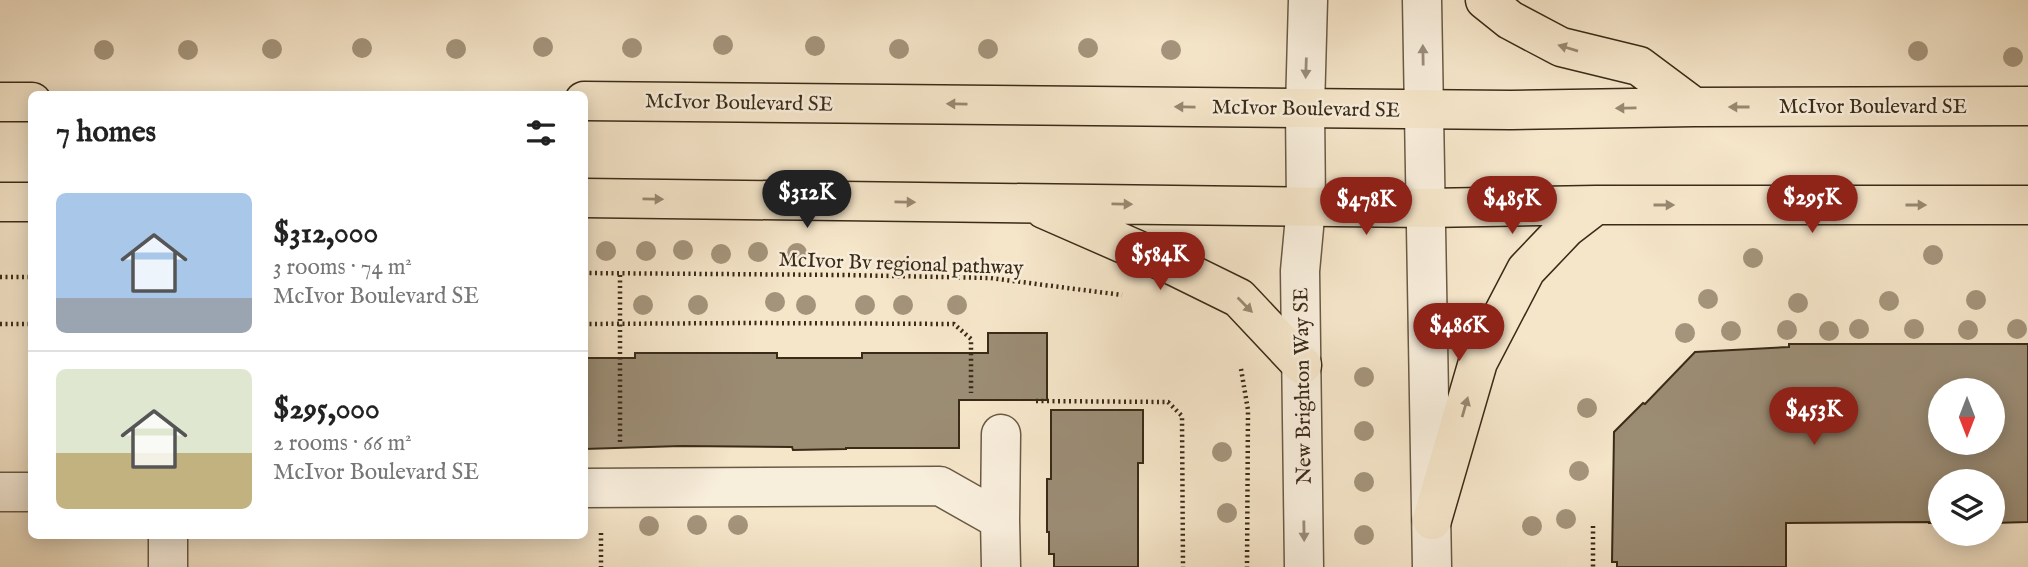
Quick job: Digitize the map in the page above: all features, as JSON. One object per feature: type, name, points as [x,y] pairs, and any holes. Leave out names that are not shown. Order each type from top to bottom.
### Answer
[{"type":"main road","points":[[1485,0],[1510,20],[1561,47],[1639,66],[1694,107]]},
{"type":"main road","name":"McIvor Boulevard SE","points":[[588,101],[1529,110],[2028,106]]},
{"type":"main road","points":[[0,102],[28,102]]},
{"type":"main road","points":[[588,198],[1427,208],[1596,205],[2028,205]]},
{"type":"main road","points":[[0,202],[28,202]]},
{"type":"main road","points":[[1030,203],[1174,266],[1239,298],[1302,365]]},
{"type":"main road","points":[[1432,520],[1478,362],[1526,270],[1566,228],[1596,205]]},
{"type":"street","name":"New Brighton Way SE","points":[[1304,567],[1300,271],[1306,206],[1308,0]]},
{"type":"street","points":[[1422,0],[1432,567]]},
{"type":"street","points":[[1001,434],[1001,567]]},
{"type":"street","points":[[588,488],[940,486],[1000,520]]},
{"type":"street","points":[[0,492],[28,492]]},
{"type":"street","points":[[168,539],[168,567]]},
{"type":"path","name":"McIvor Bv regional pathway","points":[[588,273],[990,278],[1126,295]]},
{"type":"path","points":[[620,273],[620,450]]},
{"type":"path","points":[[0,277],[28,277]]},
{"type":"path","points":[[0,324],[28,324]]},
{"type":"path","points":[[588,324],[954,324],[971,339],[971,393]]},
{"type":"path","points":[[1239,357],[1248,410],[1247,567]]},
{"type":"path","points":[[1036,401],[1168,402],[1182,416],[1183,567]]},
{"type":"path","points":[[601,524],[601,567]]},
{"type":"path","points":[[1592,526],[1592,567]]},
{"type":"building","points":[[988,333],[1047,333],[1047,400],[959,400],[959,448],[793,450],[792,447],[681,446],[588,449],[588,358],[635,358],[635,353],[777,353],[777,358],[862,358],[862,353],[988,353]]},
{"type":"building","points":[[1789,344],[2028,344],[2028,522],[2005,523],[2005,469],[1928,469],[1928,522],[1786,523],[1786,567],[1617,567],[1617,562],[1612,562],[1614,432],[1695,352],[1789,347]]},
{"type":"building","points":[[1051,410],[1143,410],[1143,463],[1138,463],[1138,567],[1054,567],[1054,554],[1049,554],[1047,532],[1047,479],[1051,479]]}]
